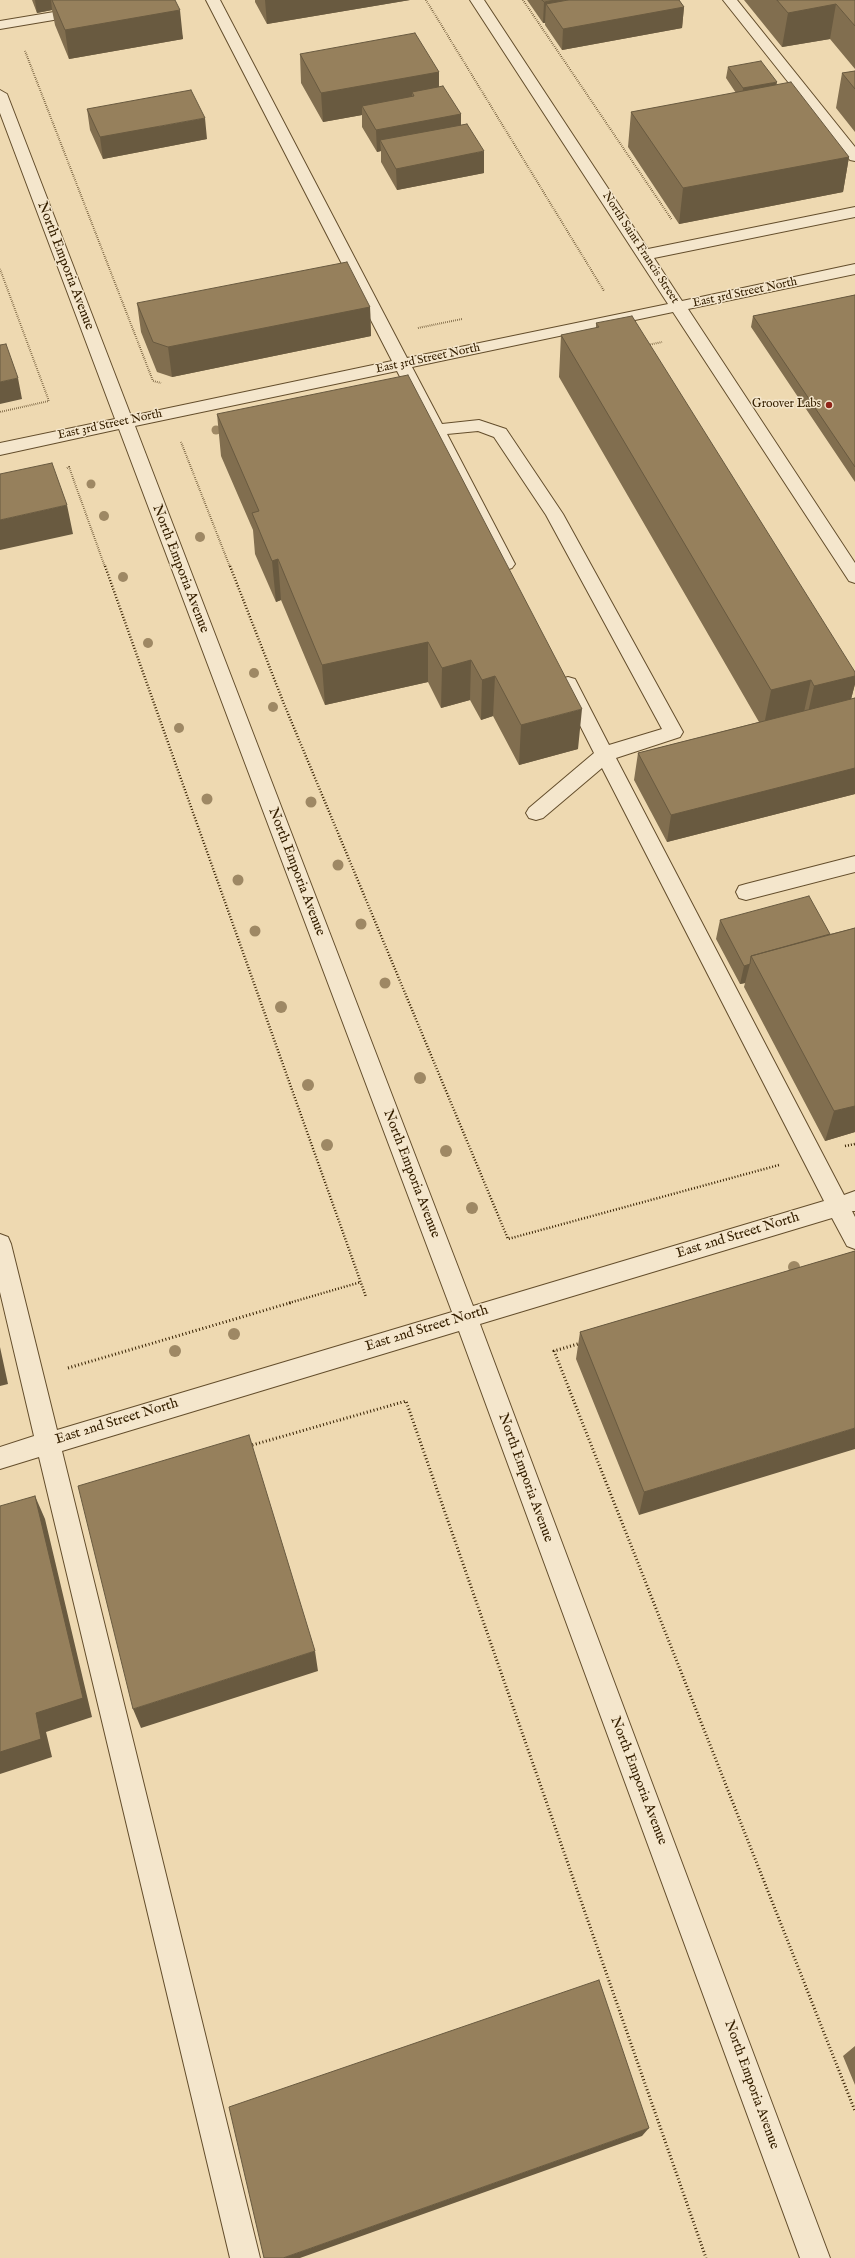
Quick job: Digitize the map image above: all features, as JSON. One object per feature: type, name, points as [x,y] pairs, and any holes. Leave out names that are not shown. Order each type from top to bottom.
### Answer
[{"type":"street","points":[[213,0],[514,578]]},
{"type":"street","name":"North Saint Francis Street","points":[[477,0],[855,577]]},
{"type":"street","points":[[730,0],[855,157]]},
{"type":"street","points":[[0,25],[100,8]]},
{"type":"street","name":"North Emporia Avenue","points":[[0,94],[465,1317],[815,2258]]},
{"type":"street","points":[[644,256],[855,212]]},
{"type":"street","name":"East 3rd Street North","points":[[0,448],[855,269]]},
{"type":"street","points":[[437,430],[479,425],[500,433],[554,514],[673,732],[605,754],[536,813]]},
{"type":"street","points":[[561,670],[812,1156],[847,1203],[855,1239]]},
{"type":"street","points":[[746,892],[855,864]]},
{"type":"street","name":"East 2nd Street North","points":[[0,1458],[847,1203]]},
{"type":"street","points":[[0,1244],[50,1443],[245,2258]]},
{"type":"path","points":[[523,0],[690,247]]},
{"type":"path","points":[[0,269],[49,401],[0,412]]},
{"type":"path","points":[[188,441],[180,442],[284,704],[508,1239],[855,1144]]},
{"type":"path","points":[[69,467],[366,1297]]},
{"type":"path","points":[[34,1378],[361,1282]]},
{"type":"path","points":[[584,1342],[554,1351],[855,2111]]},
{"type":"path","points":[[246,1447],[406,1401],[706,2258]]},
{"type":"building","points":[[52,0],[175,0],[180,10],[65,30]]},
{"type":"building","points":[[542,0],[555,0],[544,2]]},
{"type":"building","points":[[568,0],[679,0],[684,7],[563,29],[546,4]]},
{"type":"building","points":[[777,0],[855,0],[855,26],[836,4],[788,13]]},
{"type":"building","points":[[415,33],[439,72],[321,93],[300,54]]},
{"type":"building","points":[[761,61],[777,82],[743,88],[728,67]]},
{"type":"building","points":[[855,71],[855,89],[842,73]]},
{"type":"building","points":[[791,82],[849,157],[683,188],[631,112]]},
{"type":"building","points":[[443,86],[461,114],[376,130],[362,106],[414,96],[412,92]]},
{"type":"building","points":[[191,90],[205,118],[100,137],[87,109]]},
{"type":"building","points":[[467,124],[484,151],[396,169],[380,140]]},
{"type":"building","points":[[347,262],[370,307],[168,347],[153,342],[137,303]]},
{"type":"building","name":"Groover Labs","points":[[855,295],[855,467],[753,316]]},
{"type":"building","points":[[632,316],[855,672],[855,676],[814,686],[811,680],[771,690],[561,335],[599,327],[596,323]]},
{"type":"building","points":[[6,344],[18,378],[0,382],[0,345]]},
{"type":"building","points":[[408,375],[582,709],[521,725],[495,676],[482,680],[471,660],[442,668],[428,642],[322,665],[278,559],[272,561],[252,513],[259,511],[217,414]]},
{"type":"building","points":[[52,463],[67,505],[0,520],[0,474]]},
{"type":"building","points":[[855,698],[855,768],[671,815],[638,753]]},
{"type":"building","points":[[809,896],[830,934],[751,956],[750,964],[744,966],[720,920]]},
{"type":"building","points":[[855,928],[855,1106],[834,1111],[751,956]]},
{"type":"building","points":[[855,1251],[855,1428],[644,1492],[580,1332]]},
{"type":"building","points":[[249,1435],[315,1651],[133,1709],[78,1486]]},
{"type":"building","points":[[35,1496],[83,1698],[36,1713],[41,1739],[0,1752],[0,1506]]},
{"type":"building","points":[[599,1980],[649,2128],[283,2258],[264,2258],[229,2107]]},
{"type":"place","name":"Groover Labs","points":[[829,405]]}]
